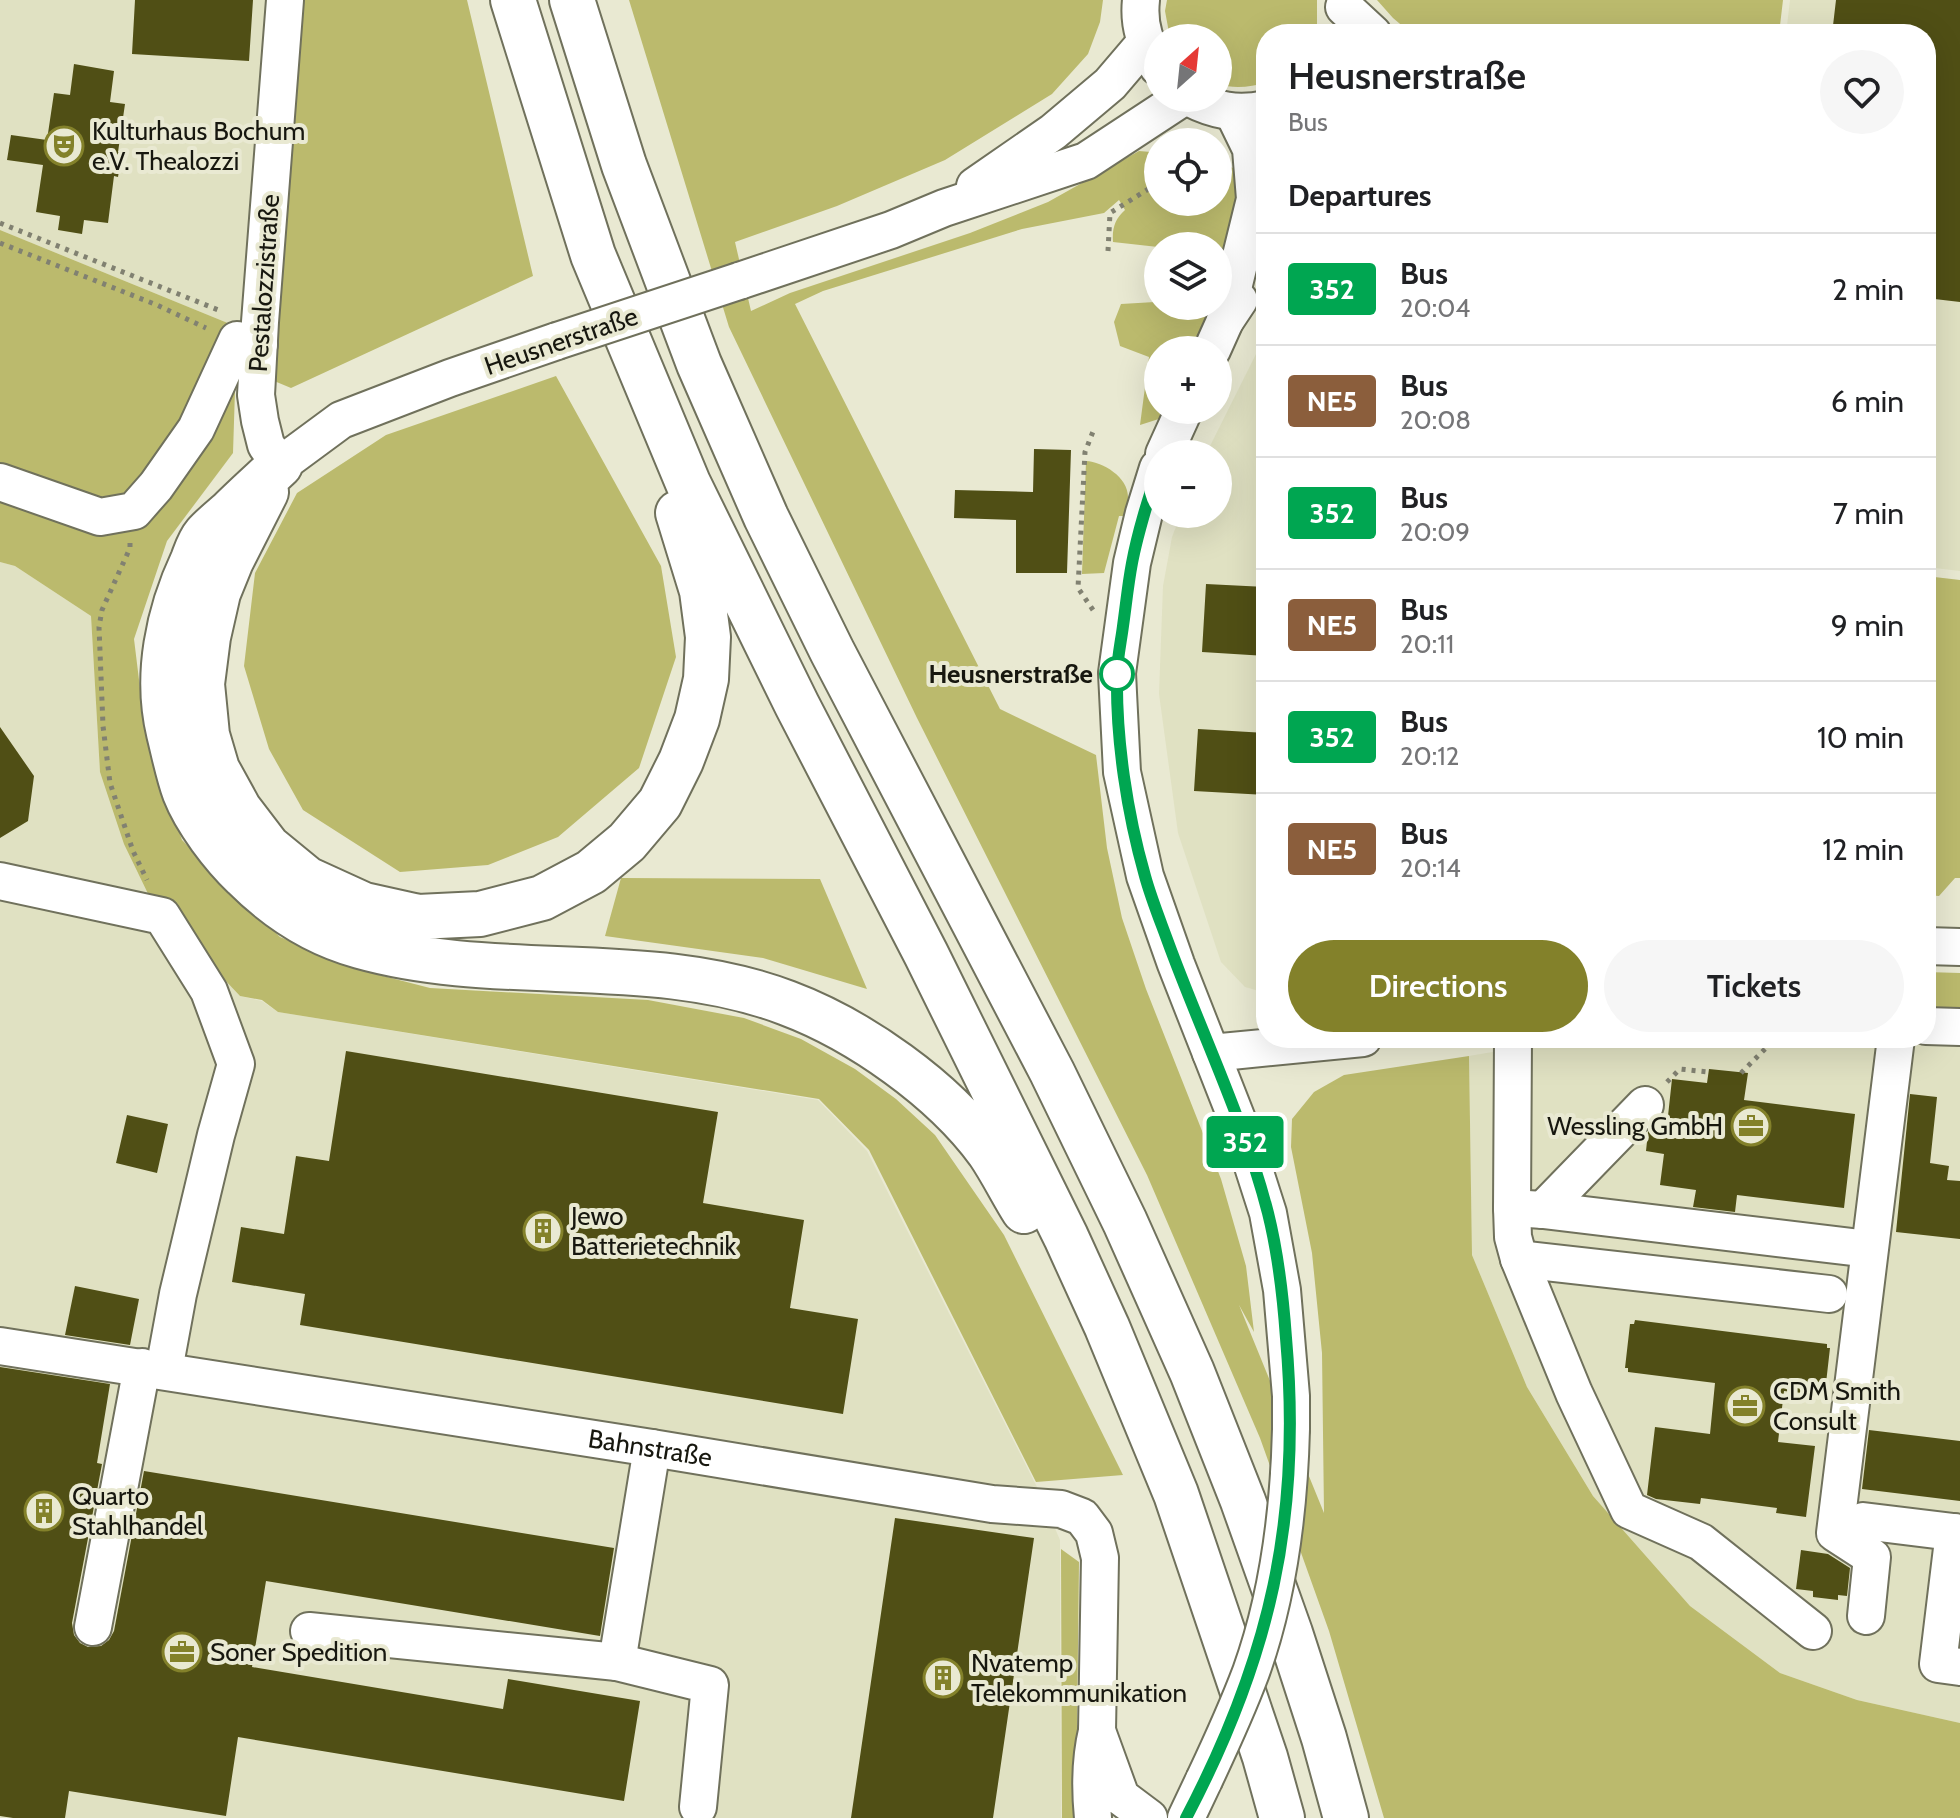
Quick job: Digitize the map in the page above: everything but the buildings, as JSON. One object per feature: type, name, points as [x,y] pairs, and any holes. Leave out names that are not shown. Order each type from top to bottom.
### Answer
[{"type":"highway","points":[[513,0],[593,255],[688,483],[797,705],[933,968],[1107,1327],[1176,1494],[1265,1757],[1282,1818]]},
{"type":"highway","points":[[572,0],[624,165],[699,364],[766,517],[832,651],[1059,1085],[1186,1358],[1243,1501],[1290,1633],[1346,1818]]},
{"type":"highway","points":[[599,0],[624,165]]},
{"type":"highway","points":[[280,465],[218,593],[202,684],[207,735],[217,769],[239,809],[268,847],[307,879],[364,905],[418,917],[480,914],[542,898],[591,872],[627,842],[660,803],[697,719],[706,679],[708,637],[702,591],[613,305]]},
{"type":"highway","points":[[280,465],[203,537],[171,621],[164,661],[164,712],[186,795],[227,860],[258,890],[300,921],[358,946],[397,955],[490,965],[663,974],[707,981],[784,1002],[821,1017],[896,1063],[952,1109],[989,1153],[1029,1219],[1061,1285],[1107,1327]]},
{"type":"street","name":"Pestalozzistraße","points":[[280,465],[266,445],[260,421],[252,335],[285,0]]},
{"type":"street","points":[[1141,0],[1139,14],[1144,30]]},
{"type":"street","name":"Heusnerstraße","points":[[944,208],[1053,132],[1110,84],[1144,61]]},
{"type":"street","points":[[1218,335],[1255,199],[1249,111]]},
{"type":"street","name":"Heusnerstraße","points":[[280,465],[341,420],[450,378],[1086,161],[1161,112]]},
{"type":"street","points":[[1218,335],[1256,271]]},
{"type":"street","points":[[0,482],[100,517],[134,511],[156,486],[196,429],[252,335]]},
{"type":"street","points":[[1144,513],[1132,563],[1117,673],[1122,772],[1145,876],[1242,1132],[1268,1213],[1282,1290],[1291,1396],[1285,1523],[1266,1624],[1230,1725],[1186,1818]]},
{"type":"street","points":[[0,881],[162,916],[209,991],[236,1064],[185,1265],[153,1368],[93,1627]]},
{"type":"street","points":[[1936,946],[1960,947]]},
{"type":"street","points":[[1936,1026],[1960,1027]]},
{"type":"street","points":[[1211,1053],[1262,1048]]},
{"type":"street","points":[[1514,1048],[1527,1209]]},
{"type":"street","points":[[1866,1616],[1872,1557],[1835,1533],[1895,1048]]},
{"type":"street","points":[[1645,1105],[1527,1209],[1513,1237],[1519,1259],[1574,1393],[1629,1510],[1701,1542],[1813,1631]]},
{"type":"street","points":[[1527,1209],[1869,1249]]},
{"type":"street","points":[[1519,1259],[1829,1294]]},
{"type":"street","name":"Bahnstraße","points":[[0,1346],[992,1504],[1061,1509],[1082,1517],[1094,1533],[1100,1558],[1097,1731],[1091,1754],[1093,1818]]},
{"type":"street","points":[[617,1662],[652,1448]]},
{"type":"street","points":[[1863,1521],[1957,1533],[1938,1664],[1960,1667]]},
{"type":"street","points":[[309,1631],[617,1662],[710,1685],[698,1807]]},
{"type":"street","name":"Bahnstraße","points":[[1097,1731],[1121,1797],[1149,1818]]},
{"type":"path","points":[[1108,251],[1110,213],[1144,192]]},
{"type":"path","points":[[0,223],[235,317],[252,335]]},
{"type":"path","points":[[0,243],[157,305],[252,335]]},
{"type":"path","points":[[1094,429],[1085,452],[1078,588],[1098,616],[1123,624]]},
{"type":"path","points":[[134,511],[130,548],[102,610],[99,627],[103,726],[110,783],[133,851],[158,901],[162,916]]},
{"type":"path","points":[[1741,1073],[1766,1048]]},
{"type":"path","points":[[1645,1105],[1680,1069],[1708,1072]]},
{"type":"shaded area","points":[[0,0],[274,0],[255,311],[235,326],[0,230]]},
{"type":"shaded area","points":[[294,0],[467,0],[533,276],[291,388],[267,378]]},
{"type":"shaded area","points":[[629,0],[1103,0],[1100,22],[1088,54],[1052,94],[945,160],[837,206],[735,242],[751,311],[790,293],[970,233],[1048,202],[1139,151],[1144,151],[1144,216],[1232,216],[1232,168],[1241,170],[1240,213],[1232,241],[1232,232],[1144,232],[1144,245],[1113,242],[1115,224],[1125,210],[1119,200],[1104,213],[1022,229],[823,291],[795,304],[1000,709],[1096,755],[1107,848],[1122,918],[1146,989],[1221,1179],[1246,1266],[1254,1332],[1239,1305],[1324,1513],[1322,1353],[1312,1253],[1291,1147],[1292,1119],[1314,1092],[1344,1075],[1469,1056],[1472,1255],[1527,1387],[1593,1496],[1690,1606],[1780,1673],[1857,1700],[1960,1723],[1960,1818],[1384,1818],[1329,1631],[1260,1438],[1147,1175],[917,718],[729,327]]},
{"type":"shaded area","points":[[1167,0],[1317,0],[1317,24],[1256,24],[1254,86],[1232,86],[1232,24],[1167,24]]},
{"type":"shaded area","points":[[1377,0],[1783,0],[1780,24],[1400,24]]},
{"type":"shaded area","points":[[1790,0],[1960,0],[1960,571],[1936,568],[1936,24],[1787,24]]},
{"type":"shaded area","points":[[0,230],[235,326],[233,453],[167,541],[134,639],[145,729],[182,840],[280,937],[360,970],[430,988],[648,1000],[744,1018],[801,1039],[855,1069],[896,1099],[935,1135],[1004,1235],[1123,1475],[1036,1482],[869,1150],[819,1099],[278,1012],[262,1000],[240,996],[153,904],[124,844],[100,772],[91,616],[15,566],[0,562]]},
{"type":"shaded area","points":[[1144,303],[1144,320],[1206,320],[1199,336],[1144,336],[1144,355],[1120,346],[1114,322],[1121,304]]},
{"type":"shaded area","points":[[1256,354],[1256,990],[1245,987],[1221,962],[1178,833],[1159,694],[1163,586],[1176,528],[1232,528],[1232,440],[1213,440],[1221,424],[1232,424],[1232,402]]},
{"type":"shaded area","points":[[556,376],[661,566],[676,657],[639,768],[558,837],[488,865],[400,872],[303,810],[269,749],[244,666],[255,573],[297,493],[386,435]]},
{"type":"shaded area","points":[[1144,395],[1144,424],[1140,425]]},
{"type":"shaded area","points":[[1086,461],[1100,464],[1113,472],[1127,490],[1125,516],[1119,516],[1104,573],[1082,574]]},
{"type":"shaded area","points":[[0,562],[15,566],[91,616],[100,772],[153,904],[240,996],[262,1001],[278,1012],[818,1100],[867,1151],[1038,1489],[1060,1540],[1061,1818],[0,1818]]},
{"type":"shaded area","points":[[1936,577],[1960,580],[1960,878],[1955,878],[1936,896]]},
{"type":"shaded area","points":[[621,878],[820,879],[867,989],[763,958],[605,936]]},
{"type":"shaded area","points":[[1936,972],[1960,973],[1960,1008],[1936,1007]]},
{"type":"shaded area","points":[[1936,1045],[1960,1045],[1960,1723],[1857,1700],[1780,1673],[1690,1606],[1593,1496],[1527,1387],[1472,1255],[1469,1056],[1516,1048],[1936,1048]]},
{"type":"shaded area","points":[[1061,1549],[1079,1562],[1076,1809],[1081,1818],[1062,1818]]},
{"type":"bus line","name":"352","points":[[1144,513],[1132,563],[1117,673],[1122,772],[1145,876],[1242,1132],[1268,1213],[1282,1290],[1291,1396],[1285,1523],[1266,1624],[1230,1725],[1186,1818]]},
{"type":"place","name":"Kulturhaus Bochum e.V. Thealozzi","points":[[64,146]]},
{"type":"place","name":"Heusnerstraße","points":[[1117,674]]},
{"type":"place","name":"Wessling GmbH","points":[[1751,1126]]},
{"type":"place","name":"Jewo Batterietechnik","points":[[543,1231]]},
{"type":"place","name":"CDM Smith Consult","points":[[1745,1406]]},
{"type":"place","name":"Quarto Stahlhandel","points":[[44,1511]]},
{"type":"place","name":"Soner Spedition","points":[[182,1652]]},
{"type":"place","name":"Nvatemp Telekommunikation","points":[[943,1678]]}]
